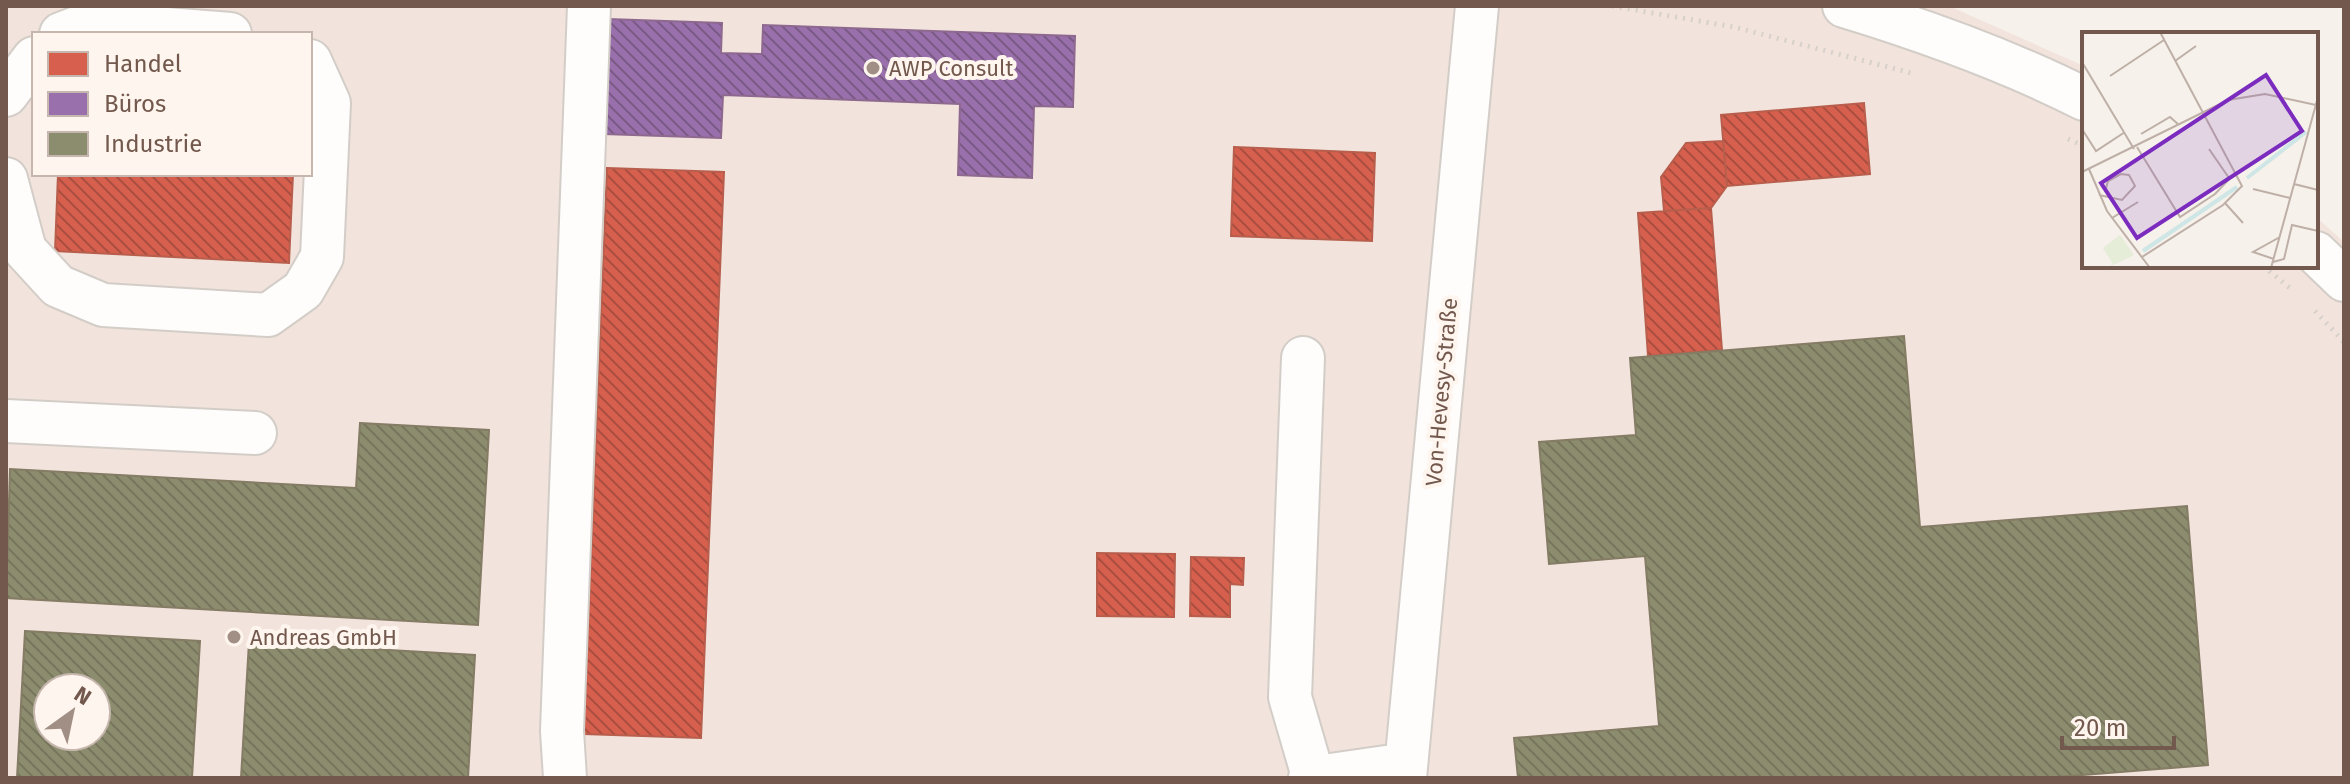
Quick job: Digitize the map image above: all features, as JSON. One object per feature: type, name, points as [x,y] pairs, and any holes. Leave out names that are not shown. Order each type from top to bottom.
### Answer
[{"type":"street","points":[[565,778],[562,731],[589,6]]},
{"type":"street","name":"Von-Hevesy-Straße","points":[[1405,773],[1477,6]]},
{"type":"street","points":[[1844,6],[1909,26],[2029,71],[2082,98]]},
{"type":"street","points":[[66,32],[90,23],[205,32]]},
{"type":"street","points":[[6,95],[32,61]]},
{"type":"street","points":[[6,179],[25,250],[58,286],[103,305],[268,315],[303,290],[322,257],[329,103],[312,65]]},
{"type":"street","points":[[2318,255],[2344,280]]},
{"type":"street","points":[[1303,358],[1290,697],[1312,777],[1386,767],[1405,773]]},
{"type":"street","points":[[6,421],[255,433]]},
{"type":"path","points":[[1612,6],[1734,27],[1916,75]]},
{"type":"path","points":[[2058,134],[2082,145]]},
{"type":"shaded area","points":[[6,6],[1949,6],[2082,65],[2082,268],[2318,268],[2318,219],[2344,242],[2344,778],[6,778]]},
{"type":"building: Handel","points":[[1864,103],[1870,174],[1727,186],[1721,115]]},
{"type":"building: Handel","points":[[1723,141],[1727,186],[1711,208],[1664,211],[1661,177],[1686,143]]},
{"type":"building: Handel","points":[[1234,147],[1375,153],[1372,241],[1231,236]]},
{"type":"building: Handel","points":[[607,168],[724,172],[701,738],[584,734]]},
{"type":"building: Handel","points":[[58,176],[293,176],[289,263],[55,251]]},
{"type":"building: Handel","points":[[1711,208],[1722,350],[1648,356],[1638,213]]},
{"type":"building: Handel","points":[[1097,553],[1175,554],[1174,617],[1097,616]]},
{"type":"building: Handel","points":[[1191,557],[1244,558],[1243,585],[1230,584],[1230,617],[1190,616]]},
{"type":"building: Büros","points":[[608,19],[722,23],[721,53],[762,54],[763,25],[1075,36],[1073,107],[1034,106],[1032,178],[958,175],[960,104],[723,95],[721,138],[604,134]]},
{"type":"building: Industrie","points":[[1904,336],[1920,527],[2187,506],[2208,765],[2045,778],[1518,778],[1514,738],[1659,726],[1645,556],[1549,564],[1539,442],[1636,435],[1630,358]]},
{"type":"building: Industrie","points":[[360,423],[489,430],[478,625],[6,598],[10,469],[356,488]]},
{"type":"building: Industrie","points":[[25,631],[200,641],[192,778],[17,778]]},
{"type":"building: Industrie","points":[[249,642],[475,655],[468,778],[241,778]]},
{"type":"place","name":"AWP Consult","points":[[873,68]]},
{"type":"place","name":"Andreas GmbH","points":[[234,637]]}]
